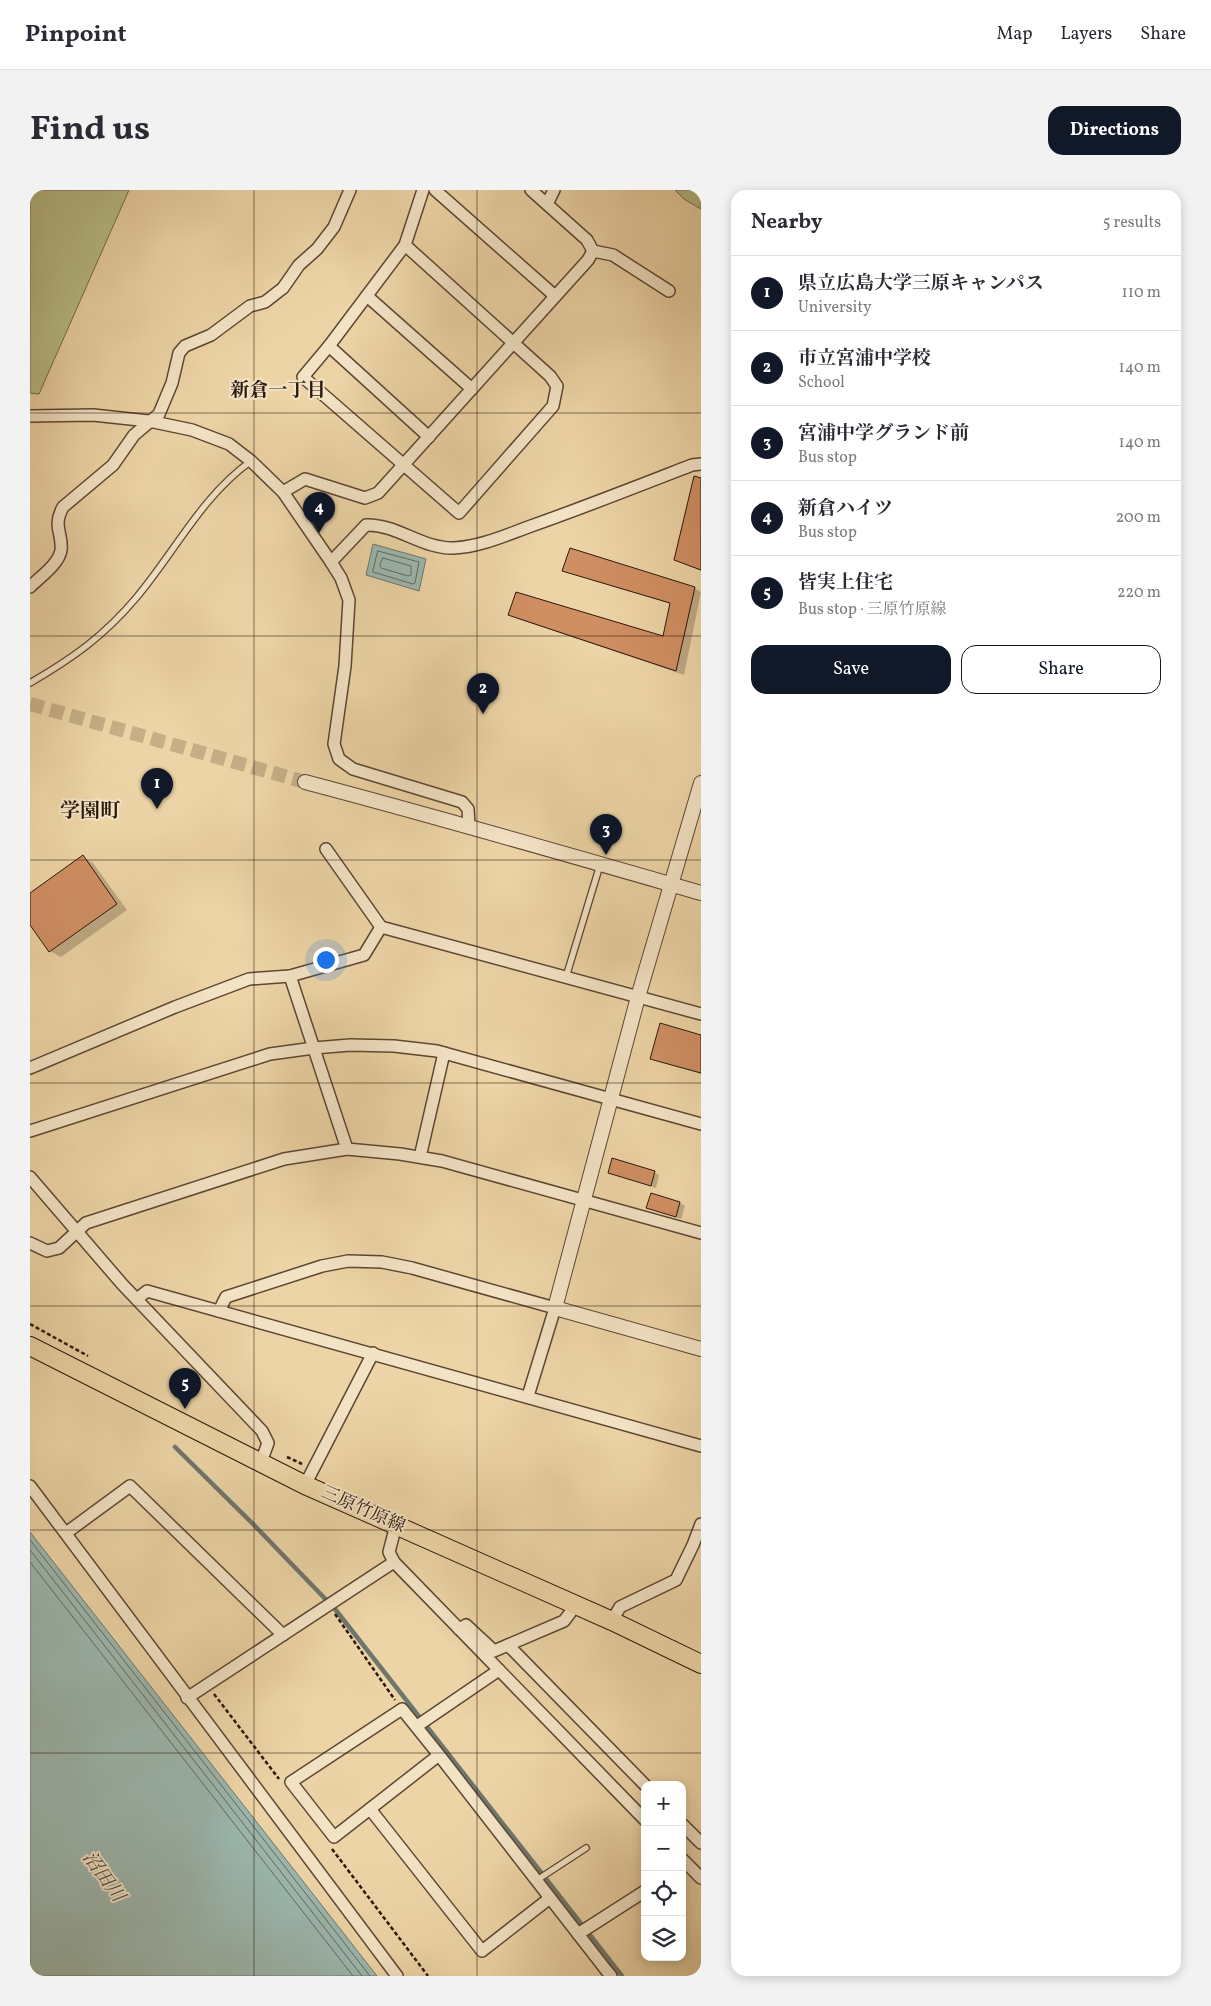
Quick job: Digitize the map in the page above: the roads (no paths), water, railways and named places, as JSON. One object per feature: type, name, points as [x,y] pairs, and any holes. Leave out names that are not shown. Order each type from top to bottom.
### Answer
[{"type":"main road","name":"三原竹原線","points":[[30,1346],[309,1477],[396,1525],[612,1621],[701,1664]]},
{"type":"street","points":[[30,587],[55,563],[61,551],[57,526],[63,507],[113,465],[134,435],[159,414],[172,383],[179,353],[184,346],[211,335],[250,306],[265,302],[282,288],[299,265],[316,249],[334,227],[350,190]]},
{"type":"street","points":[[405,245],[550,376],[557,386],[553,406],[459,513],[303,377],[329,346],[405,245],[423,190]]},
{"type":"street","points":[[436,190],[555,296]]},
{"type":"street","points":[[531,190],[588,240],[593,251]]},
{"type":"street","points":[[547,204],[554,190]]},
{"type":"street","points":[[283,492],[305,479],[365,498],[378,493],[588,260],[593,251]]},
{"type":"street","points":[[593,251],[613,254],[669,291]]},
{"type":"street","points":[[366,296],[472,389]]},
{"type":"street","points":[[329,346],[429,436]]},
{"type":"street","points":[[30,416],[93,415],[149,421],[192,430],[228,444],[251,461],[283,492],[341,578],[349,600],[345,666],[334,744],[339,759],[353,769],[462,802],[468,810],[469,825]]},
{"type":"street","points":[[331,562],[366,525],[380,524],[430,545],[452,548],[478,545],[563,515],[692,465],[701,464]]},
{"type":"street","points":[[306,782],[469,825],[600,865],[701,893]]},
{"type":"street","points":[[528,1396],[554,1308],[638,997],[701,783]]},
{"type":"street","points":[[326,849],[381,927],[701,1014]]},
{"type":"street","points":[[30,1068],[249,978],[290,976],[364,955],[381,927]]},
{"type":"street","points":[[290,976],[346,1149]]},
{"type":"street","points":[[30,1130],[270,1054],[350,1045],[394,1046],[444,1053],[701,1124]]},
{"type":"street","points":[[420,1157],[444,1053]]},
{"type":"street","points":[[30,1243],[46,1251],[59,1248],[86,1223],[284,1159],[346,1149],[400,1154],[442,1161],[701,1234]]},
{"type":"street","points":[[30,1177],[137,1299],[262,1430],[268,1444],[264,1455]]},
{"type":"street","points":[[220,1311],[226,1297],[322,1266],[348,1261],[382,1262],[412,1268],[701,1349]]},
{"type":"street","points":[[137,1299],[147,1291],[528,1396],[701,1446]]},
{"type":"street","points":[[309,1477],[373,1353]]},
{"type":"street","points":[[30,1486],[397,1976]]},
{"type":"street","points":[[66,1534],[130,1486],[283,1635]]},
{"type":"street","points":[[612,1621],[620,1607],[676,1580],[697,1546],[701,1524]]},
{"type":"street","points":[[396,1525],[389,1552],[394,1562],[641,1816]]},
{"type":"street","points":[[187,1698],[394,1562]]},
{"type":"street","points":[[459,1629],[466,1625],[494,1651],[564,1621],[576,1605]]},
{"type":"street","points":[[508,1645],[641,1782]]},
{"type":"street","points":[[417,1726],[499,1670]]},
{"type":"street","points":[[439,1754],[334,1837],[291,1782],[402,1710],[417,1726],[439,1754],[537,1880],[550,1898],[609,1973],[596,1976]]},
{"type":"street","points":[[370,1809],[482,1951],[550,1898]]},
{"type":"street","points":[[684,1826],[701,1843]]},
{"type":"street","points":[[686,1865],[701,1878]]},
{"type":"street","points":[[578,1934],[641,1894]]},
{"type":"lane","points":[[30,683],[72,658],[116,621],[138,596],[210,498],[232,474],[251,461]]},
{"type":"lane","points":[[566,977],[600,865]]},
{"type":"lane","points":[[537,1880],[586,1848]]},
{"type":"water","points":[[373,544],[426,559],[419,591],[366,575]]},
{"type":"water","name":"沼田川","points":[[30,1532],[377,1976],[30,1976]]},
{"type":"waterway","points":[[175,1447],[335,1609],[622,1976]]},
{"type":"tunnel","points":[[30,704],[305,782]]},
{"type":"place","name":"新倉ハイツ","points":[[319,533]]},
{"type":"place","name":"市立宮浦中学校","points":[[483,714]]},
{"type":"place","name":"県立広島大学三原キャンパス","points":[[157,809]]},
{"type":"place","name":"宮浦中学グランド前","points":[[606,855]]},
{"type":"place","name":"皆実上住宅","points":[[185,1409]]},
{"type":"district","name":"新倉一丁目","points":[[278,391]]},
{"type":"district","name":"学園町","points":[[90,812]]}]
